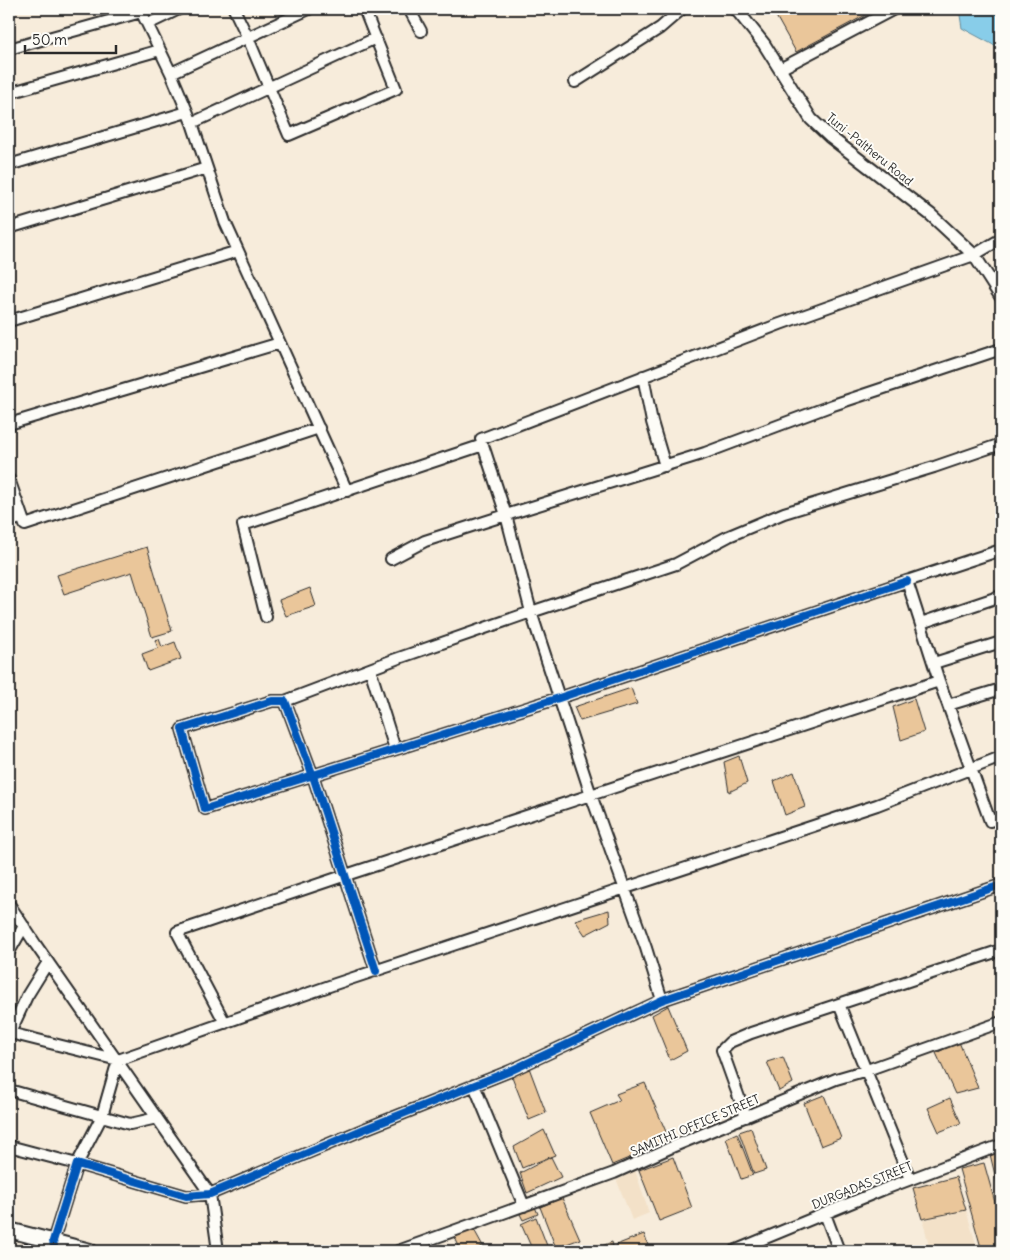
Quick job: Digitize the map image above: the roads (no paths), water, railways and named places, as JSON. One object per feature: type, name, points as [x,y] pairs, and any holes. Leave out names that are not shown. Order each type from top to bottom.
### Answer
[{"type":"main road","points":[[9,1230],[54,1246],[90,1251]]},
{"type":"street","points":[[148,24],[179,9]]},
{"type":"street","points":[[234,9],[289,135],[396,88],[364,9]]},
{"type":"street","points":[[171,73],[309,9]]},
{"type":"street","points":[[409,9],[421,31]]},
{"type":"street","points":[[575,82],[660,28],[682,9]]},
{"type":"street","name":"Tuni -Paltheru Road","points":[[736,9],[764,44],[811,119],[830,138],[931,215],[974,255],[1001,297]]},
{"type":"street","points":[[780,69],[894,9]]},
{"type":"street","points":[[9,49],[140,10],[188,112],[225,222],[347,491]]},
{"type":"street","points":[[192,123],[376,38]]},
{"type":"street","points":[[9,93],[160,50]]},
{"type":"street","points":[[9,165],[188,112]]},
{"type":"street","points":[[9,228],[207,168]]},
{"type":"street","points":[[662,1000],[591,795],[531,612],[506,515],[481,439],[780,324],[974,255],[1001,239]]},
{"type":"street","points":[[9,321],[238,251]]},
{"type":"street","points":[[9,424],[280,343]]},
{"type":"street","points":[[391,559],[426,541],[705,453],[833,405],[1001,349]]},
{"type":"street","points":[[643,376],[652,422],[665,466]]},
{"type":"street","points":[[9,480],[24,524],[319,428]]},
{"type":"street","points":[[1001,444],[934,467],[784,513],[729,536],[676,564],[531,612],[285,701],[272,701],[182,729],[205,809],[559,698],[1001,550]]},
{"type":"street","points":[[266,616],[243,526],[483,445]]},
{"type":"street","points":[[9,522],[22,517]]},
{"type":"street","points":[[907,581],[939,681],[990,821],[1001,818]]},
{"type":"street","points":[[921,623],[1001,596]]},
{"type":"street","points":[[934,663],[1001,642]]},
{"type":"street","points":[[370,669],[395,749]]},
{"type":"street","points":[[225,1023],[177,932],[939,681]]},
{"type":"street","points":[[948,705],[1001,689]]},
{"type":"street","points":[[285,701],[314,776],[376,971]]},
{"type":"street","points":[[48,962],[27,996],[9,1034],[118,1060],[376,971],[877,805],[1001,757]]},
{"type":"street","points":[[9,1146],[186,1196],[210,1194],[362,1130],[510,1071],[662,1000],[1001,886]]},
{"type":"street","points":[[9,904],[210,1194],[218,1251]]},
{"type":"street","points":[[9,952],[24,926]]},
{"type":"street","points":[[746,1117],[722,1050],[730,1042],[751,1033],[1001,950]]},
{"type":"street","points":[[839,1004],[910,1180]]},
{"type":"street","name":"SAMITHI OFFICE STREET","points":[[398,1251],[614,1173],[836,1079],[867,1070],[1001,1022]]},
{"type":"street","points":[[54,1246],[77,1164],[102,1116],[118,1060]]},
{"type":"street","points":[[474,1085],[524,1206]]},
{"type":"street","points":[[9,1090],[130,1124],[157,1118]]},
{"type":"street","name":"DURGADAS STREET","points":[[734,1251],[1001,1145]]},
{"type":"street","points":[[825,1214],[840,1251]]},
{"type":"water","points":[[959,9],[1001,9],[1001,49],[962,28]]}]
